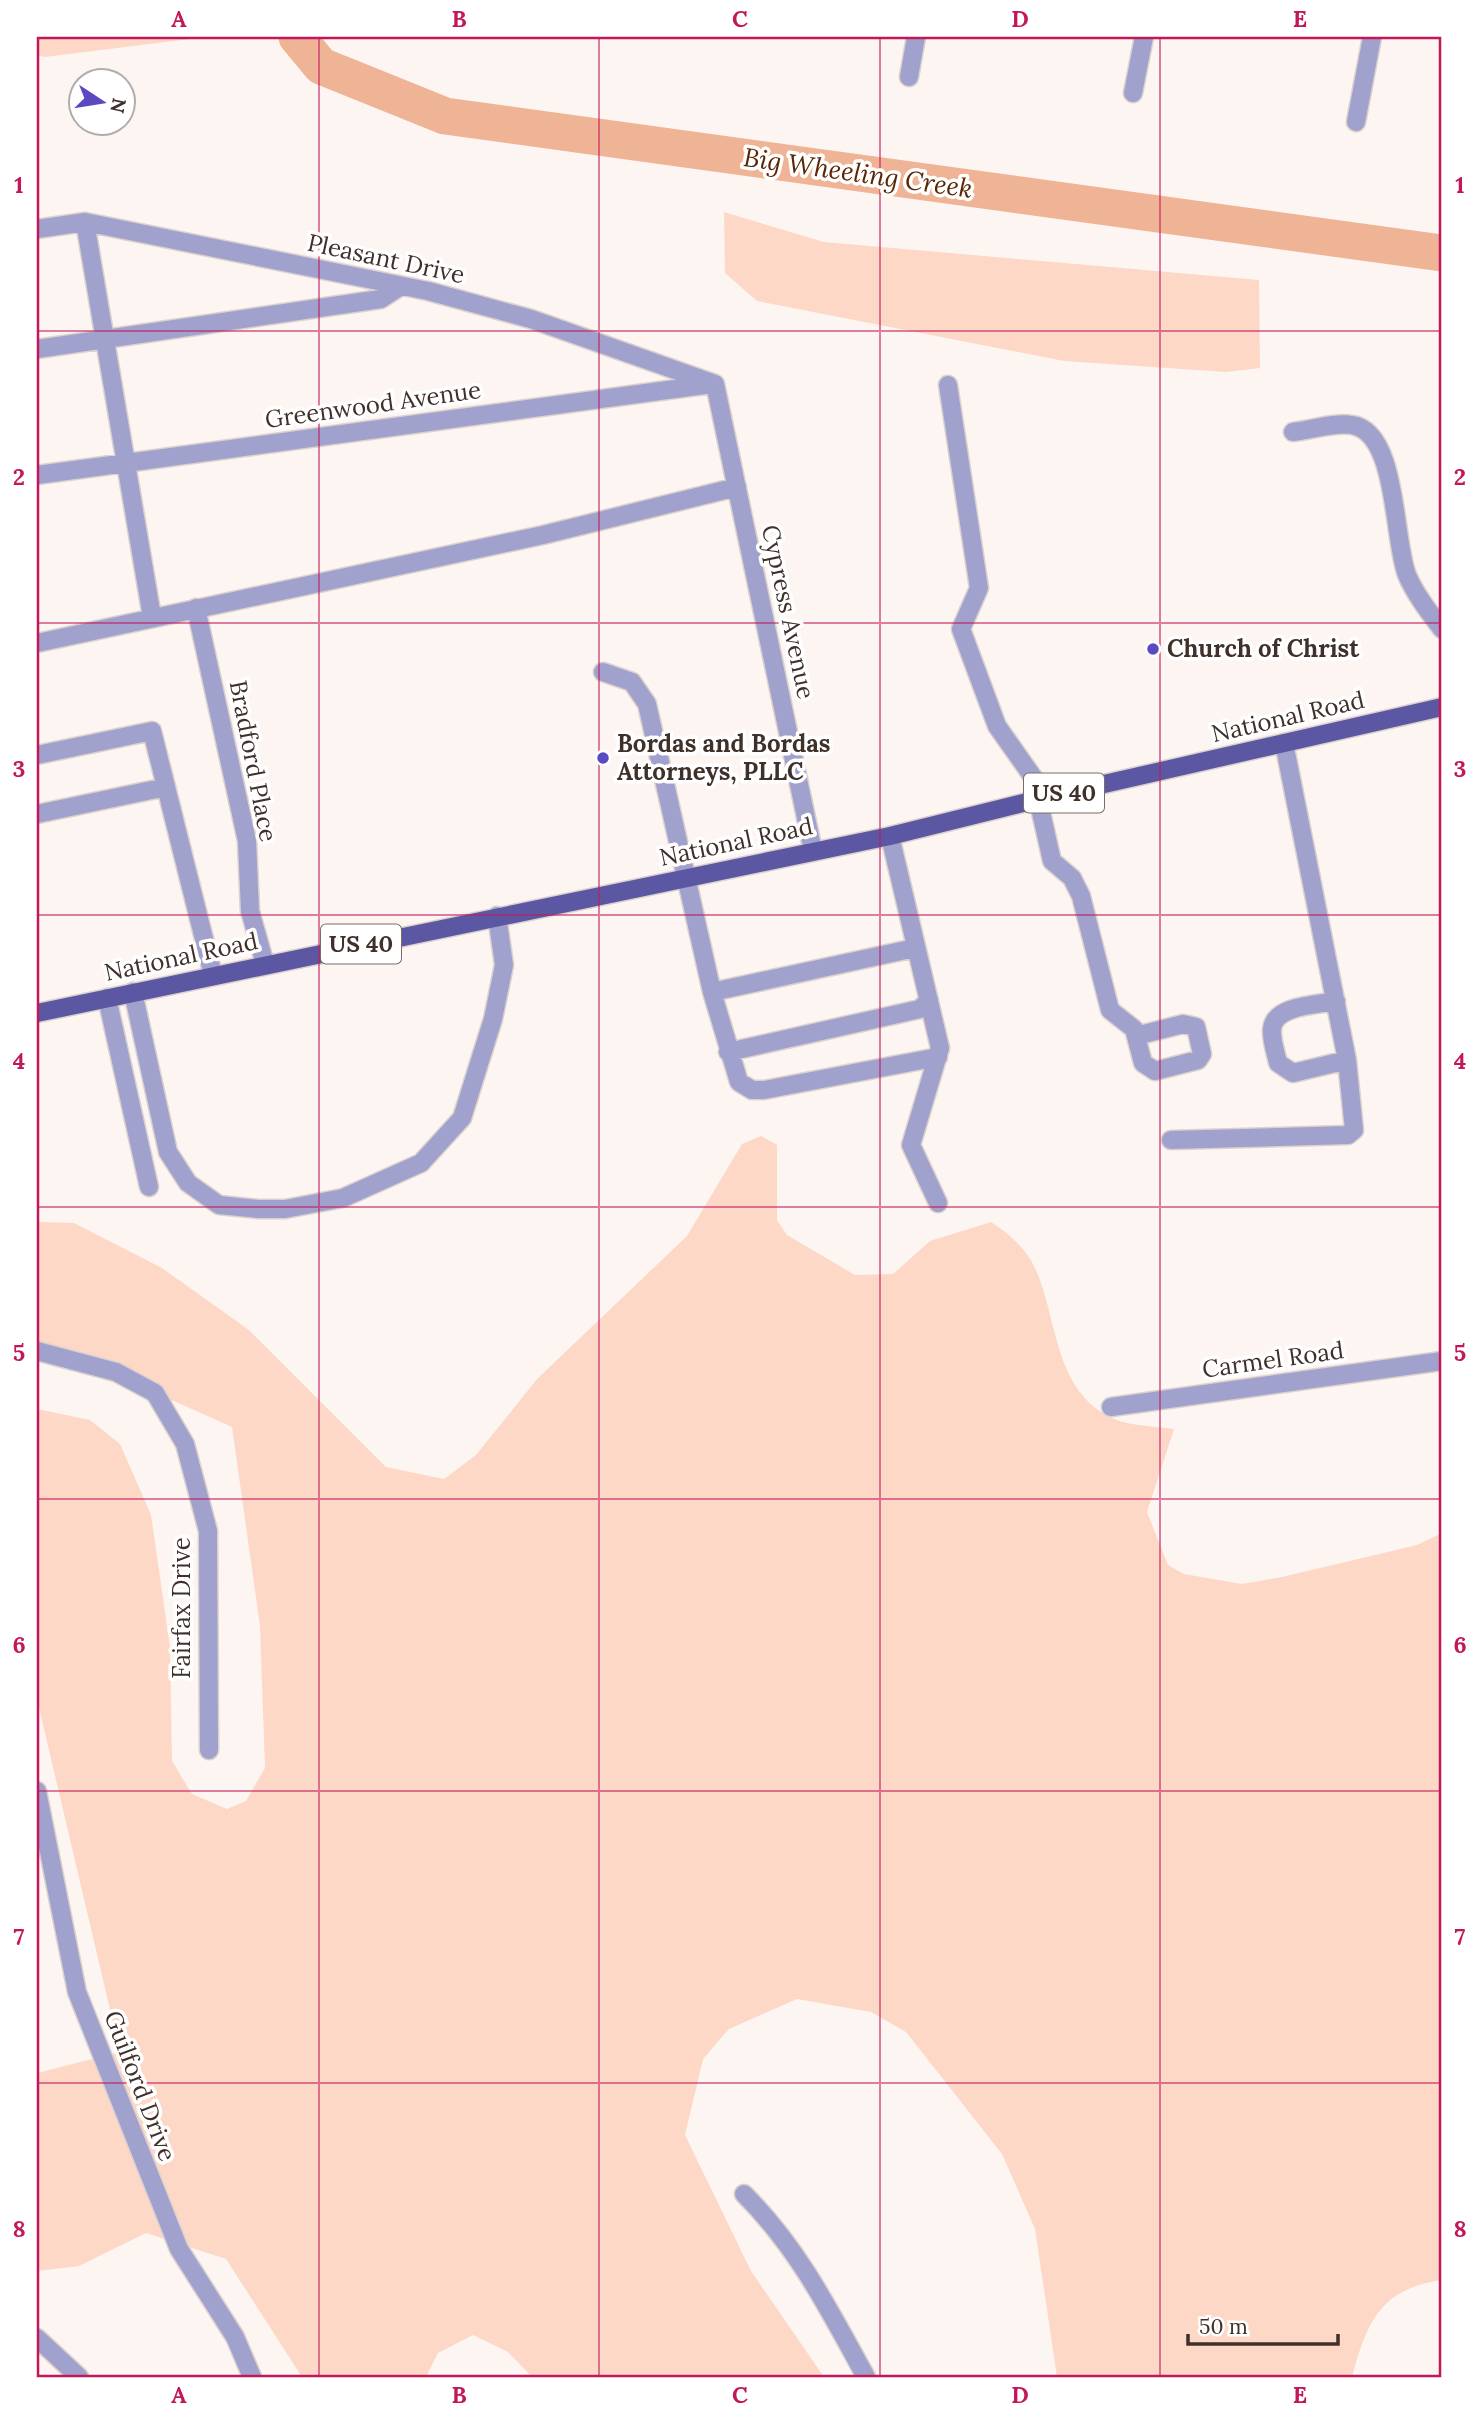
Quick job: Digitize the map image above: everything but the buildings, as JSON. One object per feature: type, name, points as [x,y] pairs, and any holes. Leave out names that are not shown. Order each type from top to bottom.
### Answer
[{"type":"main road","name":"National Road","points":[[37,1013],[890,836],[1042,798],[1442,707]]},
{"type":"street","points":[[909,77],[916,37]]},
{"type":"street","points":[[1133,93],[1143,37]]},
{"type":"street","points":[[1356,122],[1372,37]]},
{"type":"street","points":[[85,222],[152,617]]},
{"type":"street","name":"Pleasant Drive","points":[[37,229],[85,222],[401,286],[531,319],[715,384]]},
{"type":"street","points":[[37,349],[381,299],[401,286]]},
{"type":"street","name":"Greenwood Avenue","points":[[37,475],[715,384]]},
{"type":"street","name":"Cypress Avenue","points":[[715,384],[813,851]]},
{"type":"street","points":[[948,385],[979,588],[961,629],[997,726],[1042,798],[1052,862],[1072,878],[1081,896],[1110,1010],[1134,1030],[1136,1037]]},
{"type":"street","points":[[1293,432],[1353,425],[1372,435],[1386,465],[1406,573],[1426,609],[1442,629]]},
{"type":"street","points":[[37,643],[542,535],[737,487]]},
{"type":"street","name":"Bradford Place","points":[[196,608],[247,841],[250,911],[265,964]]},
{"type":"street","points":[[603,672],[632,682],[647,704],[712,992],[739,1082],[752,1090],[938,1057]]},
{"type":"street","points":[[37,755],[152,731],[213,975]]},
{"type":"street","points":[[1171,1140],[1348,1135],[1354,1130],[1347,1060],[1284,743]]},
{"type":"street","points":[[37,814],[166,787]]},
{"type":"street","points":[[890,836],[940,1048],[911,1145],[938,1203]]},
{"type":"street","points":[[133,992],[167,1152],[188,1183],[219,1205],[258,1209],[285,1209],[343,1198],[421,1163],[462,1118],[493,1019],[504,965],[497,916]]},
{"type":"street","points":[[712,992],[915,948]]},
{"type":"street","points":[[107,998],[149,1187]]},
{"type":"street","points":[[728,1052],[920,1009],[929,1000]]},
{"type":"street","points":[[1336,1001],[1283,1012],[1275,1020],[1272,1030],[1278,1063],[1293,1073],[1347,1060]]},
{"type":"street","name":"Fairfax Drive","points":[[37,1351],[116,1372],[155,1393],[185,1444],[208,1531],[209,1750]]},
{"type":"street","name":"Carmel Road","points":[[1111,1407],[1442,1361]]},
{"type":"street","name":"Guilford Drive","points":[[37,1791],[77,1992],[179,2249],[235,2337],[253,2377]]},
{"type":"street","points":[[744,2194],[770,2220],[808,2271],[866,2377]]},
{"type":"street","points":[[37,2338],[79,2377]]},
{"type":"shaded area","points":[[37,37],[206,37],[45,57],[37,55]]},
{"type":"shaded area","points":[[724,212],[824,242],[1259,280],[1260,368],[1226,372],[1064,361],[757,301],[725,273]]},
{"type":"shaded area","points":[[761,1136],[777,1145],[777,1220],[787,1235],[855,1275],[893,1274],[930,1241],[991,1222],[1016,1242],[1035,1268],[1060,1350],[1077,1389],[1091,1404],[1117,1420],[1174,1429],[1147,1512],[1168,1565],[1184,1574],[1242,1584],[1417,1545],[1442,1533],[1442,2280],[1404,2291],[1379,2311],[1364,2340],[1352,2377],[1057,2377],[1035,2229],[1002,2154],[906,2032],[871,2012],[797,1999],[729,2029],[703,2059],[685,2135],[751,2271],[824,2377],[532,2377],[508,2352],[473,2335],[438,2353],[426,2377],[302,2377],[226,2259],[146,2233],[79,2266],[37,2271],[37,2073],[120,2052],[37,1699],[37,1409],[90,1420],[120,1444],[151,1515],[170,1647],[172,1761],[192,1794],[227,1809],[246,1801],[265,1768],[260,1626],[232,1427],[62,1351],[37,1344],[37,1222],[74,1223],[162,1268],[249,1330],[386,1467],[444,1479],[476,1455],[537,1379],[687,1236],[742,1144]]},
{"type":"waterway","name":"Big Wheeling Creek","points":[[297,37],[321,66],[445,116],[1442,253]]},
{"type":"place","name":"Church of Christ","points":[[1153,649]]},
{"type":"place","name":"Bordas and Bordas Attorneys, PLLC","points":[[603,758]]}]
